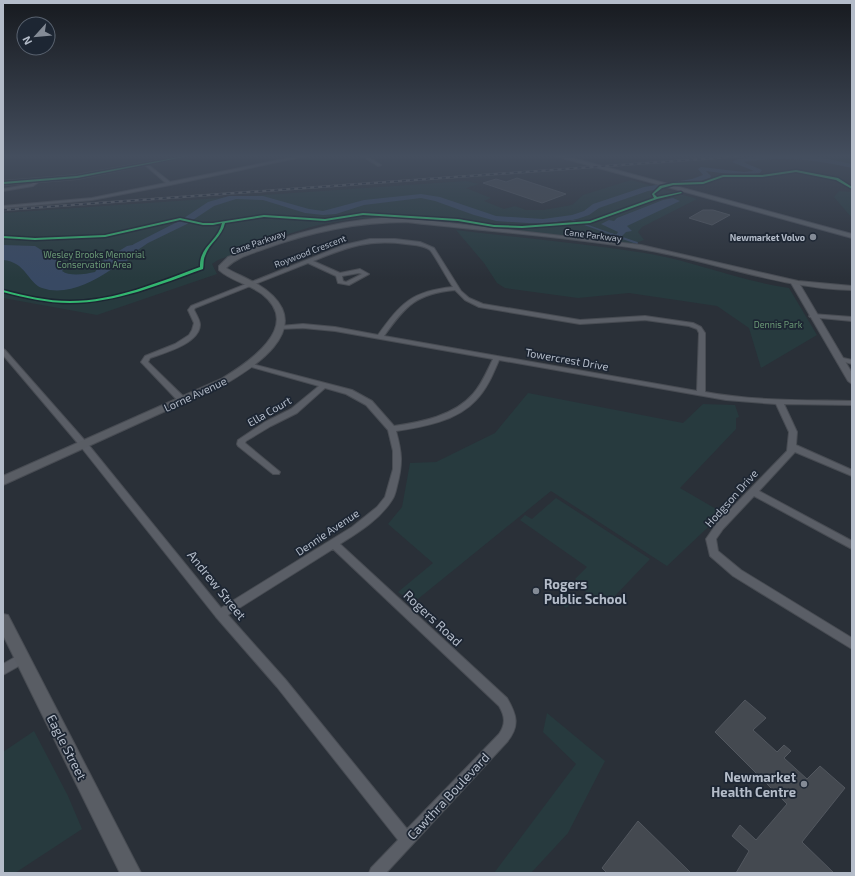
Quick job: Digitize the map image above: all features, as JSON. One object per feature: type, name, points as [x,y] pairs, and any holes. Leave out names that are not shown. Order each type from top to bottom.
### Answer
[{"type":"main road","points":[[708,197],[852,236]]},
{"type":"main road","name":"Cane Parkway","points":[[252,284],[224,270],[222,268],[223,265],[228,262],[235,262],[318,231],[382,222],[416,224],[640,250],[684,259],[748,277],[852,294]]},
{"type":"main road","points":[[252,284],[260,288],[274,301],[278,308],[280,328]]},
{"type":"main road","name":"Cane Parkway","points":[[796,286],[852,288]]},
{"type":"main road","name":"Lorne Avenue","points":[[3,481],[84,446],[224,381],[250,365],[268,351],[280,328]]},
{"type":"main road","name":"Eagle Street","points":[[3,620],[131,873]]},
{"type":"street","points":[[3,207],[90,200],[106,197]]},
{"type":"street","name":"Roywood Crescent","points":[[182,400],[144,364],[144,359],[192,336],[197,326],[197,320],[191,310],[193,308],[346,246],[361,242],[383,241],[413,243],[426,246],[435,252],[456,288],[463,296],[473,302],[500,310],[580,322],[645,318],[697,326],[702,333],[701,393]]},
{"type":"street","points":[[308,261],[339,274]]},
{"type":"street","points":[[796,286],[812,316],[852,381]]},
{"type":"street","points":[[380,337],[400,308],[412,299],[429,293],[456,288]]},
{"type":"street","points":[[812,316],[852,320]]},
{"type":"street","name":"Towercrest Drive","points":[[280,328],[304,326],[321,327],[746,400],[852,403]]},
{"type":"street","name":"Andrew Street","points":[[3,350],[84,446],[220,614],[281,683],[407,840]]},
{"type":"street","points":[[392,429],[418,426],[448,415],[470,402],[487,380],[497,358]]},
{"type":"street","points":[[839,359],[852,362]]},
{"type":"street","name":"Dennie Avenue","points":[[220,614],[355,530],[380,509],[389,498],[397,469],[398,451],[392,429],[369,403],[348,392],[324,384],[250,365]]},
{"type":"street","name":"Ella Court","points":[[276,472],[241,444],[242,440],[268,424],[294,411],[324,384]]},
{"type":"street","points":[[779,402],[793,432],[792,447],[852,473]]},
{"type":"street","name":"Hodgson Drive","points":[[792,447],[791,452],[720,526],[711,539],[713,553],[737,574],[852,644]]},
{"type":"street","points":[[753,492],[852,544]]},
{"type":"street","name":"Rogers Road","points":[[334,544],[503,702],[511,715]]},
{"type":"street","points":[[3,670],[22,658]]},
{"type":"street","name":"Cawthra Boulevard","points":[[376,873],[503,738],[509,730],[511,715]]},
{"type":"green space","name":"Wesley Brooks Memorial Conservation Area","points":[[236,197],[488,197],[491,198],[484,201],[504,209],[515,206],[526,210],[544,210],[572,205],[581,197],[690,197],[697,199],[642,227],[638,232],[644,240],[633,244],[419,219],[381,218],[343,220],[294,232],[218,260],[212,264],[217,274],[97,315],[3,298],[3,213]]},
{"type":"green space","points":[[834,197],[852,197],[852,218]]},
{"type":"green space","name":"Dennis Park","points":[[456,230],[598,246],[645,253],[681,261],[753,281],[789,288],[817,335],[761,368],[749,328],[717,306],[629,293],[578,298],[505,288],[497,283],[484,263]]},
{"type":"green space","points":[[528,393],[683,423],[703,404],[735,405],[739,417],[736,418],[736,429],[680,488],[723,513],[667,566],[551,491],[413,603],[398,592],[433,563],[388,524],[402,507],[410,463],[436,462],[495,433]]},
{"type":"green space","points":[[556,498],[650,559],[611,600],[585,591],[584,585],[575,579],[587,567],[520,520],[525,515],[532,519]]},
{"type":"green space","points":[[566,590],[577,598],[566,608],[556,600]]},
{"type":"green space","points":[[547,713],[605,761],[568,833],[531,873],[494,873],[576,764],[543,732]]},
{"type":"green space","points":[[34,731],[68,796],[82,829],[15,873],[3,873],[3,752]]},
{"type":"water","points":[[673,198],[680,201],[627,226],[632,231],[626,232],[621,237],[616,235],[618,232],[601,224],[609,220],[614,221],[617,218],[663,200]]},
{"type":"water","points":[[138,244],[137,248],[127,261],[120,263],[102,276],[86,284],[69,289],[51,290],[42,288],[33,282],[22,268],[11,262],[3,260],[3,245],[35,246],[66,266],[62,271],[65,273],[83,274],[95,272],[103,261],[127,246]]},
{"type":"building","points":[[524,197],[558,197],[542,203]]},
{"type":"building","points":[[703,210],[713,210],[730,215],[712,225],[689,218]]},
{"type":"building","name":"Newmarket Health Centre","points":[[745,700],[766,718],[753,730],[777,752],[784,745],[791,751],[784,758],[807,779],[820,766],[845,788],[802,842],[834,873],[736,873],[749,851],[732,836],[740,825],[756,840],[787,804],[715,732]]},
{"type":"building","points":[[638,821],[691,873],[607,873],[602,868]]},
{"type":"waterway","points":[[123,256],[145,242],[184,222],[216,201],[223,199],[236,197],[263,198],[308,211],[323,213],[333,212],[364,202],[385,201],[407,197]]},
{"type":"waterway","points":[[428,197],[453,204],[484,216],[496,219],[526,222],[559,221],[574,218],[587,213],[596,206],[623,197]]},
{"type":"waterway","points":[[567,218],[614,235]]},
{"type":"waterway","points":[[611,234],[637,243]]},
{"type":"railway","points":[[3,210],[183,197]]},
{"type":"cycle path","points":[[3,237],[35,239],[105,236],[180,219],[203,224],[213,224],[264,216],[325,220],[363,214],[458,220],[494,226],[522,227],[590,222],[662,197]]},
{"type":"cycle path","points":[[3,291],[39,300],[70,302],[109,298],[128,293],[202,268],[201,261],[203,255],[223,228],[224,222]]},
{"type":"place","name":"Newmarket Volvo","points":[[813,237]]},
{"type":"place","name":"Rogers Public School","points":[[536,591]]},
{"type":"place","name":"Newmarket Health Centre","points":[[804,784]]}]
